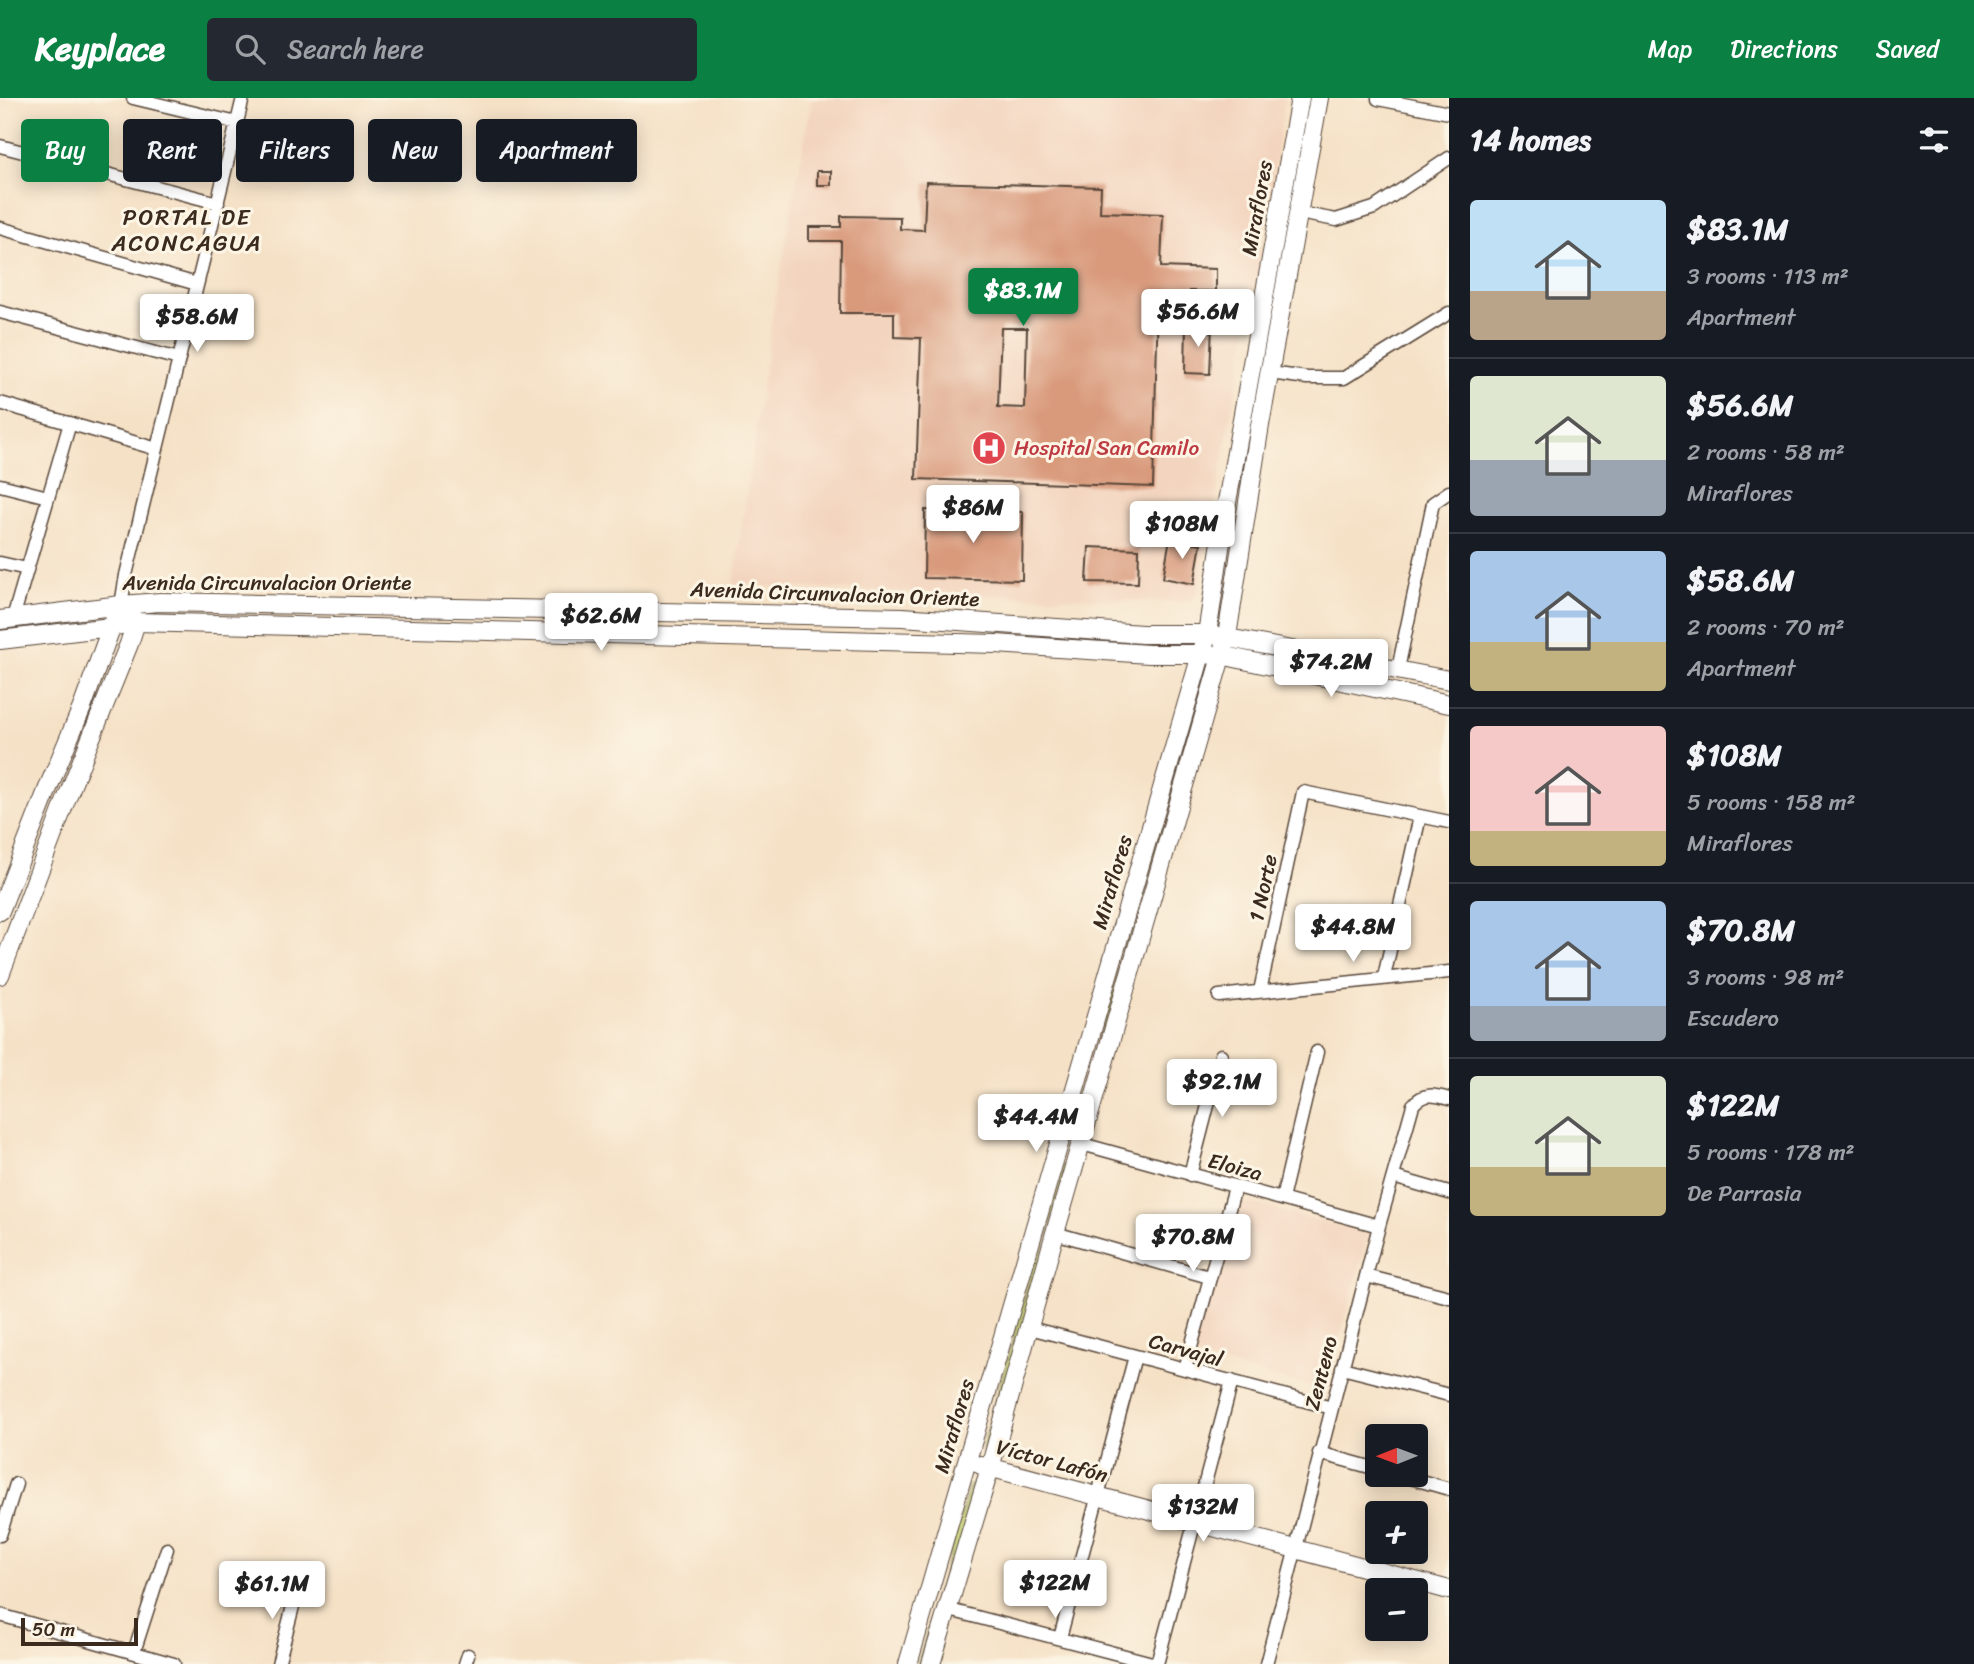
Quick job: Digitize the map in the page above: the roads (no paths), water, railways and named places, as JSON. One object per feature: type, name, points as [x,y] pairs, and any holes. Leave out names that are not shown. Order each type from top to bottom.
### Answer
[{"type":"street","points":[[133,98],[236,123]]},
{"type":"street","points":[[238,119],[243,98]]},
{"type":"street","name":"Miraflores","points":[[908,1664],[1207,634],[1227,502],[1300,98]]},
{"type":"street","name":"Miraflores","points":[[931,1664],[990,1468],[1227,636],[1318,98]]},
{"type":"street","points":[[1378,99],[1436,104],[1449,113]]},
{"type":"street","points":[[0,911],[121,605],[126,575],[236,127]]},
{"type":"street","points":[[0,146],[218,203]]},
{"type":"street","points":[[1298,213],[1336,220],[1374,208],[1449,158]]},
{"type":"street","points":[[0,228],[197,284]]},
{"type":"street","points":[[0,312],[179,359]]},
{"type":"street","points":[[1270,373],[1307,378],[1344,378],[1449,313]]},
{"type":"street","points":[[0,403],[157,449]]},
{"type":"street","points":[[7,619],[27,569],[70,423]]},
{"type":"street","points":[[0,485],[48,497]]},
{"type":"street","points":[[1398,669],[1433,503],[1449,492]]},
{"type":"street","points":[[0,562],[27,569]]},
{"type":"street","name":"Avenida Circunvalacion Oriente","points":[[7,619],[121,605],[245,602],[928,619],[1142,634],[1227,636],[1449,680]]},
{"type":"street","points":[[0,975],[136,622],[121,605]]},
{"type":"street","name":"Avenida Circunvalacion Oriente","points":[[0,640],[136,622],[996,644],[1149,654],[1221,655],[1449,704]]},
{"type":"street","name":"1 Norte","points":[[1260,991],[1303,792],[1420,816]]},
{"type":"street","points":[[1384,977],[1420,816],[1449,822]]},
{"type":"street","points":[[1219,996],[1449,972]]},
{"type":"street","points":[[1282,1199],[1317,1052]]},
{"type":"street","points":[[1190,1175],[1221,1055]]},
{"type":"street","name":"Zenteno","points":[[1266,1664],[1319,1453],[1413,1105],[1423,1096],[1449,1099]]},
{"type":"street","name":"Eloiza","points":[[1082,1144],[1379,1226]]},
{"type":"street","points":[[1393,1177],[1449,1193]]},
{"type":"street","points":[[1185,1370],[1235,1187]]},
{"type":"street","points":[[1055,1233],[1209,1276]]},
{"type":"street","points":[[1366,1276],[1449,1297]]},
{"type":"street","name":"Carvajal","points":[[1030,1328],[1332,1408]]},
{"type":"street","points":[[1060,1639],[1135,1356]]},
{"type":"street","points":[[1342,1368],[1449,1395]]},
{"type":"street","points":[[946,1609],[1060,1639],[1107,1658],[1156,1664],[1232,1381]]},
{"type":"street","points":[[1319,1453],[1365,1466]]},
{"type":"street","name":"Víctor Lafón","points":[[967,1462],[1449,1589]]},
{"type":"street","points":[[1428,1483],[1449,1489]]},
{"type":"street","points":[[0,1535],[16,1484]]},
{"type":"street","points":[[134,1652],[167,1549]]},
{"type":"street","points":[[278,1664],[298,1587]]},
{"type":"street","points":[[0,1615],[174,1664]]},
{"type":"place","name":"Hospital San Camilo","points":[[989,448]]},
{"type":"district","name":"PORTAL DE ACONCAGUA","points":[[187,230]]}]
